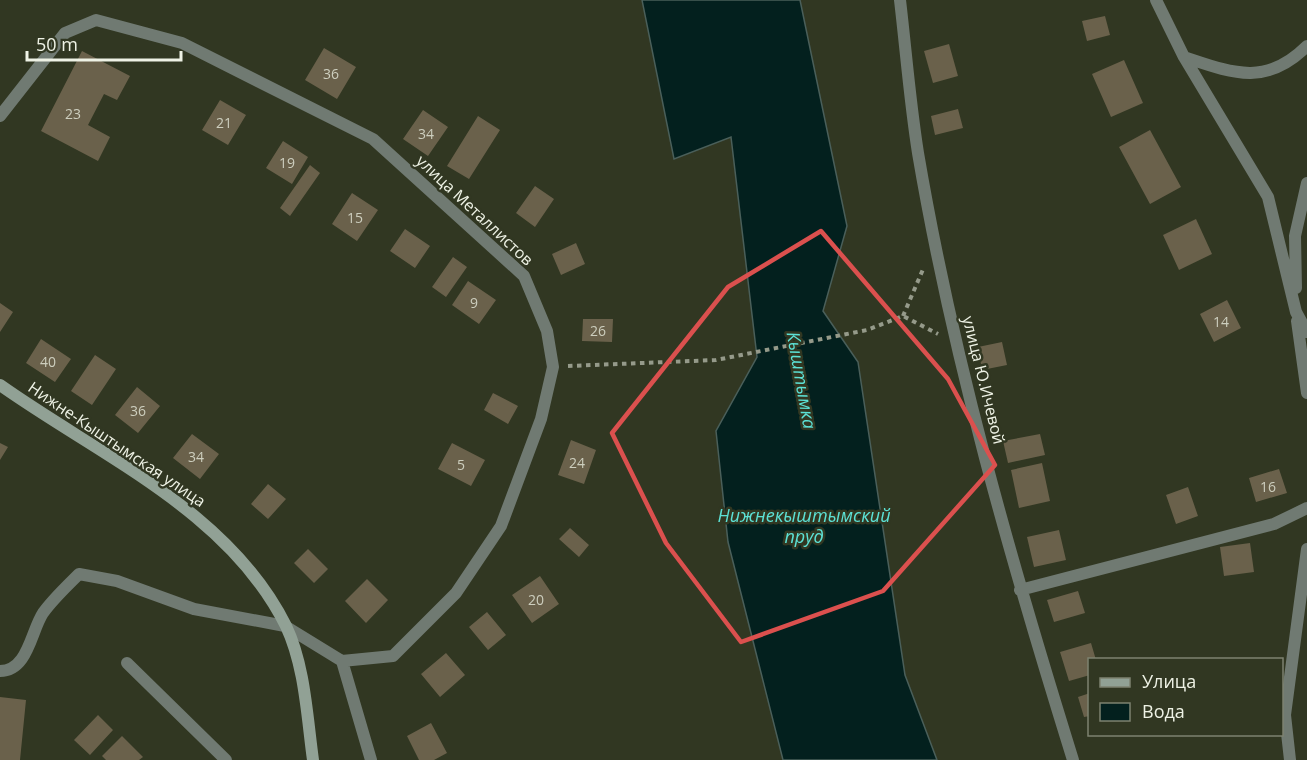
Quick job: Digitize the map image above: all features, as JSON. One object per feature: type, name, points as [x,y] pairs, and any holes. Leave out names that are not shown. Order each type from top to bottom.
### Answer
[{"type":"main road","name":"Нижне-Кыштымская улица","points":[[0,385],[198,517],[240,559],[285,626]]},
{"type":"main road","points":[[285,626],[301,676],[313,760]]},
{"type":"street","name":"улица Ю.Ичевой","points":[[900,0],[918,152],[958,345],[1020,590],[1073,760]]},
{"type":"street","points":[[1156,0],[1184,57],[1268,197],[1296,312],[1307,393]]},
{"type":"street","name":"улица Металлистов","points":[[0,116],[65,33],[96,20],[182,43],[373,139],[524,276],[548,331],[553,367],[541,419],[501,526],[456,593],[393,656],[342,661]]},
{"type":"street","points":[[1184,57],[1233,74],[1270,72],[1307,46]]},
{"type":"street","points":[[1307,183],[1295,236],[1296,312],[1307,332]]},
{"type":"street","points":[[1020,590],[1274,524],[1307,508]]},
{"type":"street","points":[[1290,760],[1285,715],[1307,549]]},
{"type":"street","points":[[0,671],[8,671],[22,659],[43,613],[79,574],[117,581],[195,609],[285,626]]},
{"type":"street","name":"Нижне-Кыштымская улица","points":[[285,626],[342,661]]},
{"type":"street","points":[[342,661],[370,760]]},
{"type":"street","points":[[127,663],[226,760]]},
{"type":"path","points":[[553,367],[716,360],[867,330],[903,316],[935,241]]},
{"type":"path","points":[[903,316],[958,345]]},
{"type":"highlighted area","points":[[821,231],[948,379],[995,465],[883,591],[741,642],[666,543],[612,433],[728,287]]},
{"type":"water","name":"Нижнекыштымский пруд","points":[[642,0],[800,0],[847,226],[823,311],[858,362],[905,675],[937,760],[783,760],[728,542],[716,431],[757,357],[731,137],[674,159]]},
{"type":"building","points":[[1105,16],[1110,35],[1087,41],[1082,21]]},
{"type":"building","points":[[949,44],[958,76],[933,83],[924,51]]},
{"type":"building","points":[[324,48],[356,67],[337,99],[305,80]]},
{"type":"building","points":[[82,51],[130,76],[117,100],[104,94],[88,125],[110,137],[98,161],[41,131]]},
{"type":"building","points":[[1124,60],[1143,103],[1111,117],[1092,74]]},
{"type":"building","points":[[220,100],[246,115],[228,145],[202,130]]},
{"type":"building","points":[[958,109],[963,128],[935,135],[931,116]]},
{"type":"building","points":[[423,110],[448,127],[428,156],[403,139]]},
{"type":"building","points":[[478,116],[500,130],[469,179],[447,166]]},
{"type":"building","points":[[1150,130],[1181,187],[1150,204],[1119,147]]},
{"type":"building","points":[[283,141],[308,157],[292,184],[266,168]]},
{"type":"building","points":[[310,165],[320,173],[290,216],[280,208]]},
{"type":"building","points":[[535,186],[554,199],[535,227],[516,213]]},
{"type":"building","points":[[352,193],[378,210],[357,241],[332,224]]},
{"type":"building","points":[[1196,219],[1212,254],[1179,270],[1163,235]]},
{"type":"building","points":[[405,229],[430,246],[415,268],[390,251]]},
{"type":"building","points":[[576,243],[585,264],[561,275],[552,254]]},
{"type":"building","points":[[453,257],[467,267],[446,297],[432,287]]},
{"type":"building","points":[[468,281],[496,300],[479,324],[452,305]]},
{"type":"building","points":[[1227,300],[1241,328],[1214,342],[1200,314]]},
{"type":"building","points":[[0,303],[13,312],[0,332]]},
{"type":"building","points":[[583,319],[613,319],[612,342],[582,341]]},
{"type":"building","points":[[41,339],[71,359],[55,382],[26,363]]},
{"type":"building","points":[[1002,342],[1007,365],[982,370],[978,347]]},
{"type":"building","points":[[95,355],[116,369],[92,405],[71,391]]},
{"type":"building","points":[[137,387],[160,406],[138,433],[115,415]]},
{"type":"building","points":[[493,393],[518,406],[508,424],[484,410]]},
{"type":"building","points":[[192,434],[219,454],[200,479],[173,458]]},
{"type":"building","points":[[1040,434],[1045,455],[1008,463],[1003,441]]},
{"type":"building","points":[[571,440],[596,450],[584,484],[558,475]]},
{"type":"building","points":[[0,443],[8,447],[0,460]]},
{"type":"building","points":[[452,443],[485,460],[471,486],[438,469]]},
{"type":"building","points":[[1042,463],[1050,501],[1019,508],[1011,470]]},
{"type":"building","points":[[1279,469],[1287,493],[1256,502],[1249,478]]},
{"type":"building","points":[[268,484],[286,499],[268,519],[251,504]]},
{"type":"building","points":[[1188,487],[1198,516],[1176,524],[1166,495]]},
{"type":"building","points":[[570,528],[589,545],[579,557],[559,539]]},
{"type":"building","points":[[1059,530],[1066,560],[1034,567],[1027,537]]},
{"type":"building","points":[[1250,543],[1254,572],[1224,576],[1220,547]]},
{"type":"building","points":[[308,549],[328,569],[314,583],[294,563]]},
{"type":"building","points":[[540,576],[559,604],[532,623],[512,595]]},
{"type":"building","points":[[367,579],[388,600],[366,623],[345,601]]},
{"type":"building","points":[[1078,591],[1085,613],[1054,622],[1047,600]]},
{"type":"building","points":[[487,612],[506,635],[488,650],[469,627]]},
{"type":"building","points":[[1091,643],[1095,658],[1088,658],[1088,676],[1069,681],[1060,652]]},
{"type":"building","points":[[446,653],[465,675],[440,697],[421,674]]},
{"type":"building","points":[[1088,694],[1088,716],[1084,717],[1078,697]]},
{"type":"building","points":[[0,697],[26,700],[20,760],[0,760]]},
{"type":"building","points":[[98,715],[113,730],[90,755],[74,740]]},
{"type":"building","points":[[431,723],[447,753],[434,760],[419,760],[407,736]]},
{"type":"building","points":[[122,736],[143,757],[139,760],[106,760],[102,756]]},
{"type":"water label","name":"Кыштымка","points":[[802,380]]}]
